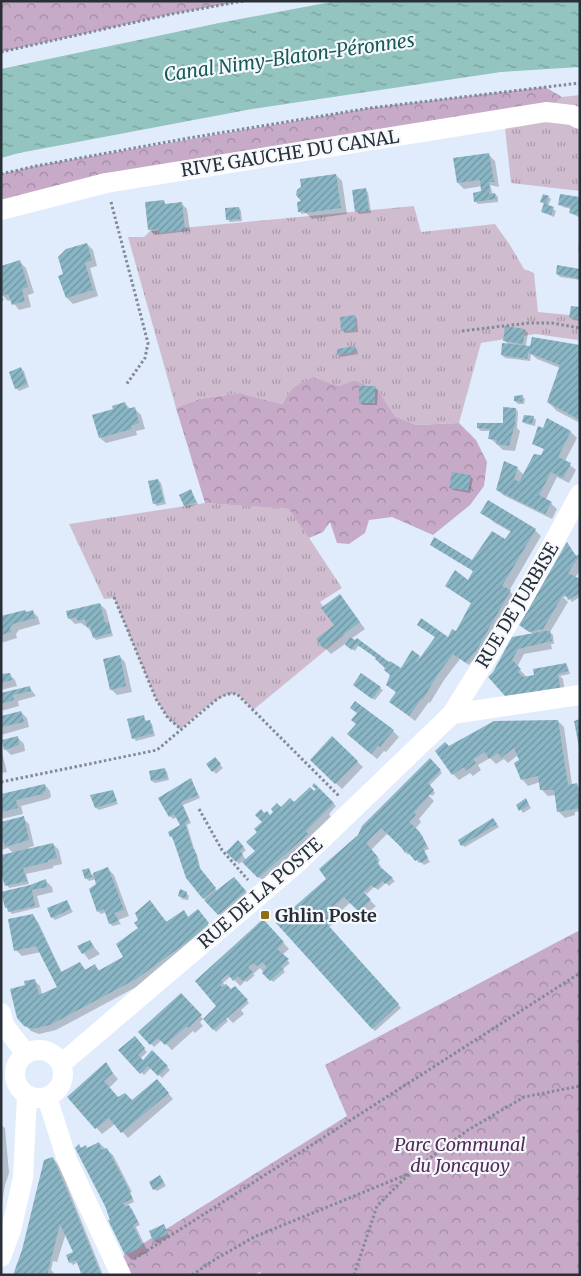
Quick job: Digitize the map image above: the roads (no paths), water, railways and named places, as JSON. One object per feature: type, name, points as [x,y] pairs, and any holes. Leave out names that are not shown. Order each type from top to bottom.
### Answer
[{"type":"street","name":"RIVE GAUCHE DU CANAL","points":[[1,210],[106,182],[546,112],[572,115],[580,119]]},
{"type":"street","name":"RUE DE JURBISE","points":[[452,714],[520,604],[580,494]]},
{"type":"street","points":[[452,714],[580,695]]},
{"type":"street","name":"RUE DE LA POSTE","points":[[61,1064],[295,865],[452,714]]},
{"type":"street","points":[[2,1021],[26,1054]]},
{"type":"street","points":[[43,1050],[57,1057],[61,1064],[64,1072],[63,1081],[60,1088],[47,1097],[35,1098],[27,1096],[15,1078],[19,1060],[26,1054],[34,1051],[43,1050]]},
{"type":"street","points":[[1,1257],[11,1230],[23,1178],[27,1096]]},
{"type":"street","points":[[47,1097],[67,1160],[120,1272]]},
{"type":"water","name":"Canal Nimy-Blaton-Péronnes","points":[[336,1],[580,1],[580,67],[501,72],[252,109],[1,158],[1,69],[219,23]]},
{"type":"place","name":"Ghlin Poste","points":[[265,915]]},
{"type":"park label","name":"Parc Communal du Joncquoy","points":[[460,1154]]}]
